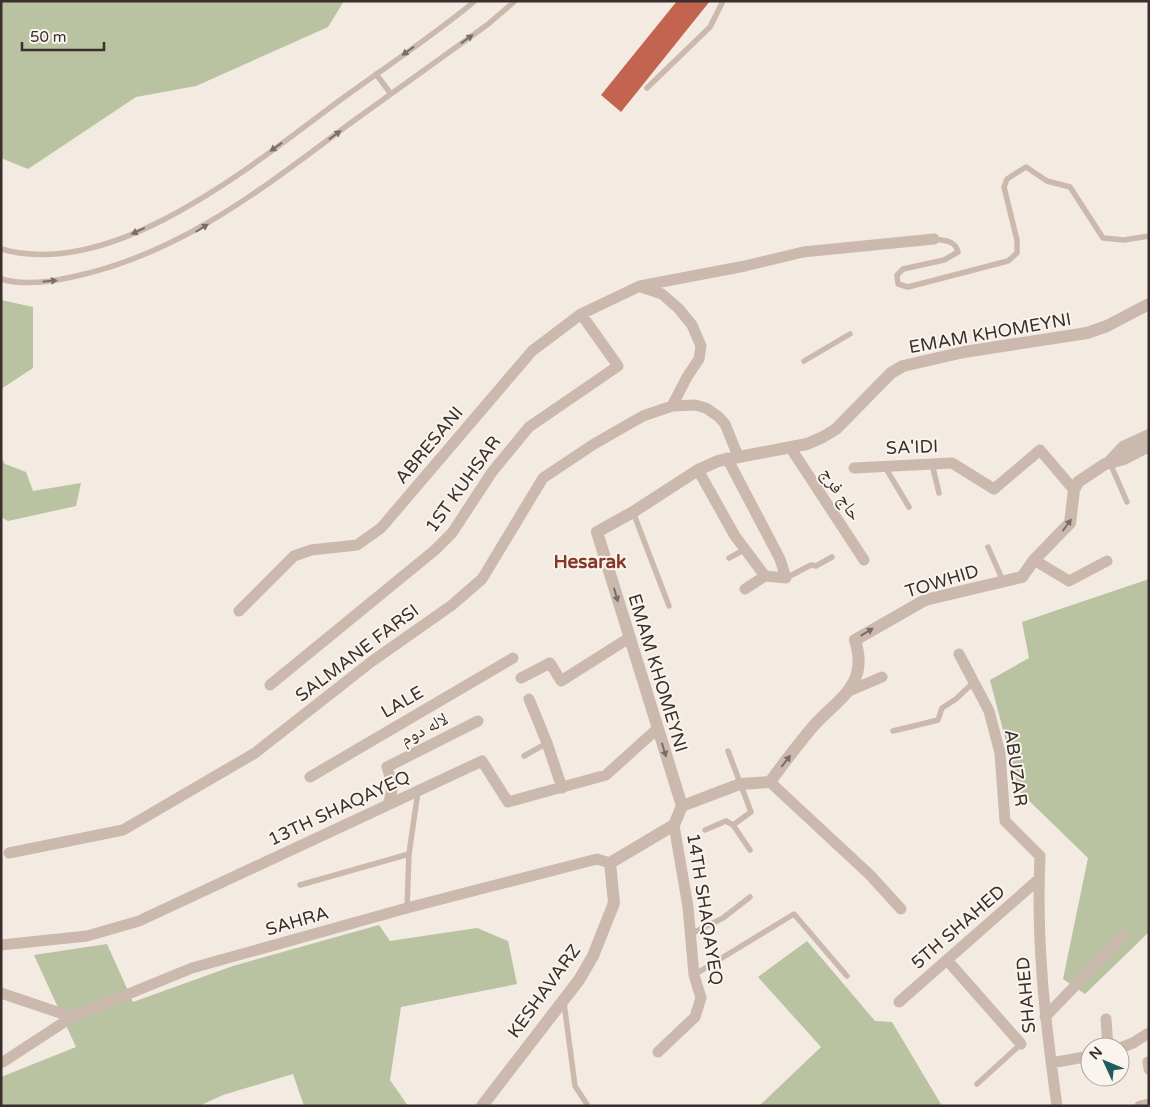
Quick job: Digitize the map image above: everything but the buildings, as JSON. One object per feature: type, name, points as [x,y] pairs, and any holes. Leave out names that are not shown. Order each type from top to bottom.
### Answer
[{"type":"street","name":"ABRESANI","points":[[239,611],[294,556],[311,550],[357,545],[380,528],[532,351],[581,314],[640,286],[745,266],[804,252],[934,239]]},
{"type":"street","points":[[640,286],[662,294],[679,309],[692,325],[701,346],[699,360],[687,376],[672,406],[694,405],[706,408],[725,424],[732,457],[767,525],[780,559],[786,578],[765,576],[745,589]]},
{"type":"street","name":"EMAM KHOMEYNI","points":[[682,806],[597,532],[633,512],[698,470],[732,457],[807,444],[836,429],[878,385],[891,373],[903,366],[964,352],[1087,333],[1107,326],[1149,304]]},
{"type":"street","name":"1ST KUHSAR","points":[[270,685],[452,534],[492,472],[529,427],[618,366],[581,314]]},
{"type":"street","name":"SALMANE FARSI","points":[[9,853],[123,830],[255,753],[371,662],[452,604],[482,579],[543,478],[594,444],[635,421],[672,406]]},
{"type":"street","points":[[1109,462],[1122,447],[1149,435]]},
{"type":"street","points":[[1074,490],[1078,482],[1091,472],[1109,462],[1124,459],[1149,446]]},
{"type":"street","name":"حاج فرج","points":[[790,447],[864,560]]},
{"type":"street","name":"SA'IDI","points":[[854,468],[952,462],[994,489],[1040,450],[1074,490]]},
{"type":"street","points":[[698,470],[744,550],[765,576]]},
{"type":"street","name":"TOWHID","points":[[770,782],[812,728],[849,691],[859,665],[859,654],[855,640],[925,600],[1022,577],[1034,560],[1070,523],[1074,490]]},
{"type":"street","points":[[1034,560],[1069,581],[1107,561]]},
{"type":"street","points":[[521,678],[550,663],[561,680],[629,638]]},
{"type":"street","name":"ABUZAR","points":[[958,654],[975,681],[989,712],[1000,753],[1005,821],[1040,856],[1039,879]]},
{"type":"street","name":"LALE","points":[[310,777],[512,658]]},
{"type":"street","points":[[849,691],[882,677]]},
{"type":"street","points":[[529,699],[547,742],[562,788]]},
{"type":"street","name":"لاله دوم","points":[[388,805],[393,786],[387,767],[478,721]]},
{"type":"street","name":"13TH SHAQAYEQ","points":[[1,945],[88,936],[138,921],[482,761],[508,802],[513,803],[606,775],[657,729]]},
{"type":"street","points":[[610,863],[674,825],[682,806],[740,784],[770,782],[870,875],[901,909]]},
{"type":"street","name":"14TH SHAQAYEQ","points":[[658,1052],[695,1017],[701,998],[694,975],[691,934],[674,825]]},
{"type":"street","name":"SAHRA","points":[[3,1062],[72,1017],[192,968],[407,908],[597,859],[610,863]]},
{"type":"street","name":"KESHAVARZ","points":[[482,1106],[564,999],[593,956],[614,903],[610,863]]},
{"type":"street","name":"5TH SHAHED","points":[[900,1002],[1039,879]]},
{"type":"street","name":"SHAHED","points":[[1039,879],[1039,952],[1044,1017],[1057,1106]]},
{"type":"street","points":[[1044,1017],[1123,936]]},
{"type":"street","points":[[947,960],[1021,1044]]},
{"type":"street","points":[[1,993],[72,1017]]},
{"type":"street","points":[[1106,1019],[1107,1037]]},
{"type":"street","points":[[1130,1044],[1149,1033]]},
{"type":"street","points":[[1051,1063],[1080,1058]]},
{"type":"street","points":[[1140,1106],[1149,1104]]},
{"type":"lane","points":[[1,249],[15,253],[50,256],[82,250],[138,231],[183,210],[234,178],[475,1]]},
{"type":"lane","points":[[1,279],[49,282],[87,274],[137,258],[194,232],[248,198],[487,25],[515,1]]},
{"type":"lane","points":[[647,88],[710,27],[722,1]]},
{"type":"lane","points":[[376,74],[391,94]]},
{"type":"lane","points":[[934,239],[950,242],[956,246],[958,252],[944,260],[903,269],[897,275],[898,284],[908,287],[1008,261],[1017,253],[1017,240],[1004,187],[1007,179],[1026,167],[1047,181],[1070,187],[1103,238],[1124,240],[1149,236]]},
{"type":"lane","points":[[804,361],[850,334]]},
{"type":"lane","points":[[1109,462],[1128,502]]},
{"type":"lane","points":[[932,464],[939,493]]},
{"type":"lane","points":[[884,465],[909,507]]},
{"type":"lane","points":[[633,512],[669,606]]},
{"type":"lane","points":[[988,547],[1003,581]]},
{"type":"lane","points":[[729,558],[744,550]]},
{"type":"lane","points":[[786,578],[811,565],[816,566],[832,557]]},
{"type":"lane","points":[[893,730],[938,720],[942,708],[956,699],[975,681]]},
{"type":"lane","points":[[524,756],[547,742]]},
{"type":"lane","points":[[728,751],[751,812],[733,825]]},
{"type":"lane","points":[[407,908],[409,854],[418,791]]},
{"type":"lane","points":[[705,830],[726,821],[733,825],[750,850]]},
{"type":"lane","points":[[300,885],[409,854]]},
{"type":"lane","points":[[691,934],[723,918],[750,898]]},
{"type":"lane","points":[[694,975],[794,914],[847,976]]},
{"type":"lane","points":[[564,999],[575,1086],[588,1106]]},
{"type":"lane","points":[[977,1084],[1021,1044]]},
{"type":"green space","points":[[1,1],[344,1],[328,27],[196,86],[136,97],[28,169],[1,158]]},
{"type":"green space","points":[[1,300],[33,307],[33,368],[1,389]]},
{"type":"green space","points":[[1,458],[5,464],[26,472],[33,491],[81,483],[76,506],[8,521],[1,517]]},
{"type":"green space","points":[[1149,579],[1149,932],[1085,994],[1063,979],[1088,858],[1019,791],[990,680],[1029,658],[1022,622]]},
{"type":"green space","points":[[379,925],[390,941],[477,928],[508,941],[517,984],[401,1007],[390,1080],[408,1106],[304,1106],[293,1074],[223,1095],[199,1106],[1,1106],[1,1077],[76,1047],[34,955],[107,944],[133,1002],[233,966]]},
{"type":"green space","points":[[807,941],[875,1021],[892,1022],[942,1106],[759,1106],[821,1047],[758,977]]},
{"type":"district","name":"Hesarak","points":[[590,562]]}]
